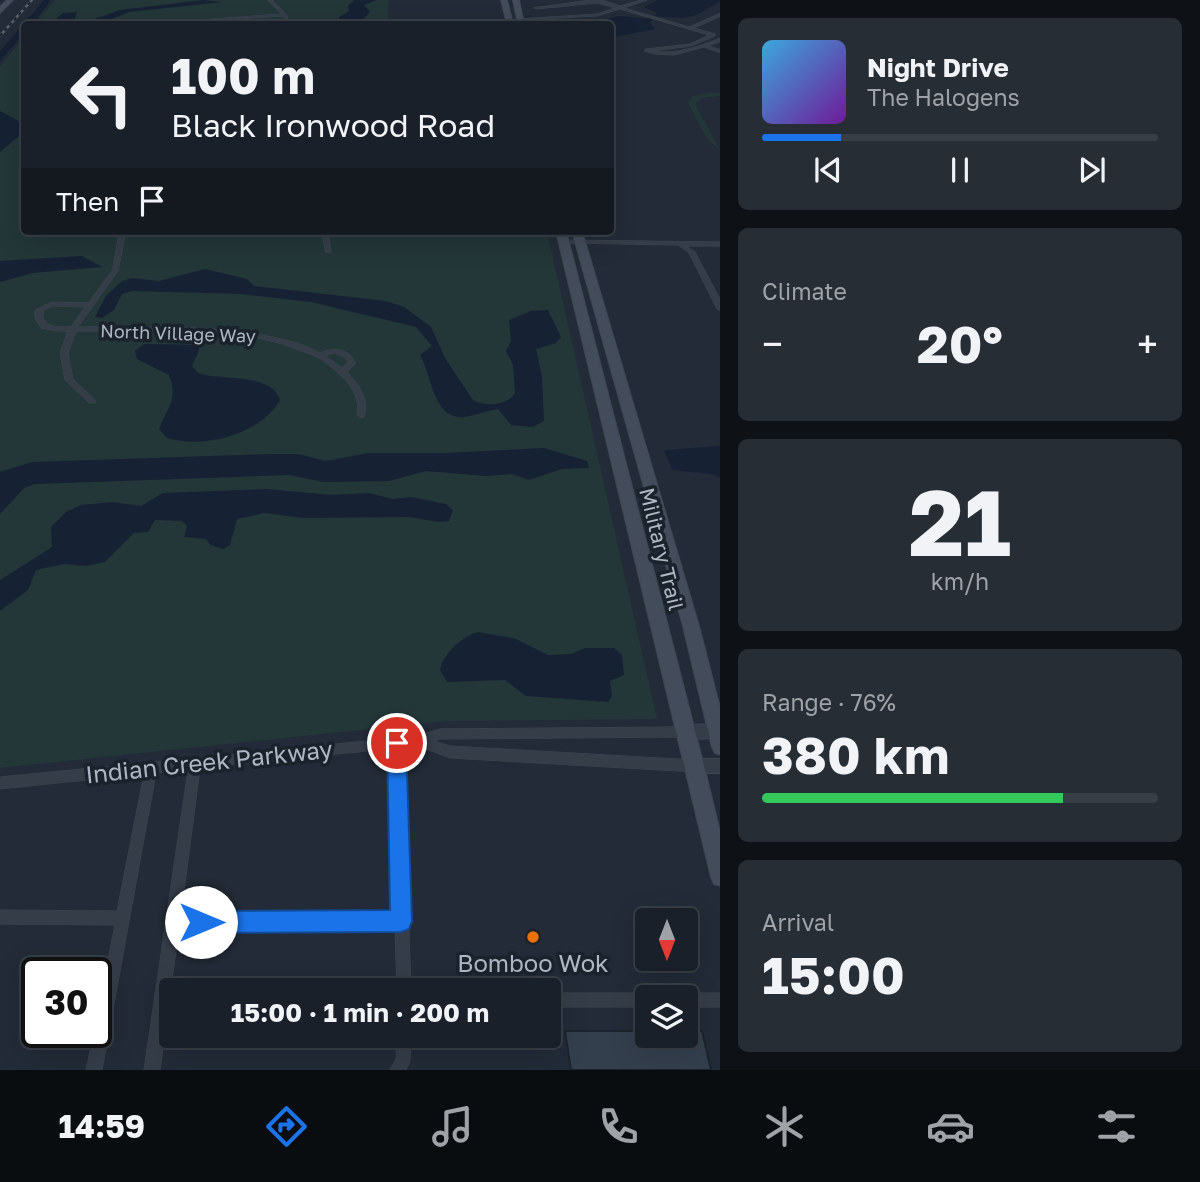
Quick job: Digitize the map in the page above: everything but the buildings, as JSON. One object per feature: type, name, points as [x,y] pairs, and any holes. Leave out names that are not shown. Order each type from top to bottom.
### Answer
[{"type":"main road","points":[[0,11],[10,0]]},
{"type":"main road","points":[[504,0],[509,21]]},
{"type":"main road","points":[[516,0],[520,21]]},
{"type":"main road","name":"Military Trail","points":[[562,237],[695,766],[720,877]]},
{"type":"main road","name":"Military Trail","points":[[578,237],[691,626],[720,747]]},
{"type":"street","points":[[271,0],[285,15],[286,21]]},
{"type":"street","points":[[593,0],[720,38]]},
{"type":"street","points":[[526,21],[585,17],[625,9],[645,0]]},
{"type":"street","points":[[536,8],[558,1],[575,6]]},
{"type":"street","points":[[536,8],[575,6],[602,1]]},
{"type":"street","points":[[536,8],[538,19]]},
{"type":"street","points":[[690,28],[720,14]]},
{"type":"street","points":[[194,21],[285,15]]},
{"type":"street","points":[[713,35],[691,44],[646,50],[669,52],[701,47],[720,38]]},
{"type":"street","points":[[691,44],[720,51]]},
{"type":"street","points":[[92,401],[76,389],[65,370],[65,346],[88,305],[117,266],[120,235]]},
{"type":"street","points":[[326,235],[328,252]]},
{"type":"street","points":[[562,237],[679,244],[693,248],[720,242]]},
{"type":"street","points":[[651,242],[720,242]]},
{"type":"street","points":[[693,248],[720,309]]},
{"type":"street","name":"North Village Way","points":[[88,305],[52,304],[39,310],[40,321],[44,326],[73,329],[247,333],[282,339],[321,355],[343,371],[362,400],[361,415]]},
{"type":"street","name":"North Village Way","points":[[321,355],[336,351],[348,356],[352,363],[343,371]]},
{"type":"street","name":"Indian Creek Parkway","points":[[0,783],[418,741],[440,734],[718,730]]},
{"type":"street","name":"Indian Creek Parkway","points":[[418,741],[450,752],[720,766]]},
{"type":"street","points":[[397,743],[403,978]]},
{"type":"street","points":[[152,1070],[195,763]]},
{"type":"street","points":[[94,1070],[151,767]]},
{"type":"street","points":[[0,917],[123,918]]},
{"type":"street","points":[[173,921],[401,921]]},
{"type":"street","points":[[561,1000],[635,1000]]},
{"type":"street","points":[[698,1000],[720,1000]]},
{"type":"street","points":[[398,1070],[404,1061],[404,1048]]},
{"type":"shaded area","points":[[55,0],[389,0],[388,21],[38,21]]},
{"type":"shaded area","points":[[21,41],[21,235],[548,235],[657,719],[447,721],[0,768],[0,66]]},
{"type":"shaded area","points":[[720,93],[720,96],[701,98],[695,104],[720,150],[707,139],[688,103],[693,96]]},
{"type":"water","points":[[44,0],[51,0],[35,21],[26,21]]},
{"type":"water","points":[[203,0],[222,2],[129,12],[107,21],[54,21],[63,13],[77,12],[75,19],[92,20],[120,10]]},
{"type":"water","points":[[354,0],[377,0],[364,5],[370,11],[360,21],[338,21],[339,17],[349,11],[348,6]]},
{"type":"water","points":[[657,0],[720,0],[689,17],[654,16],[657,13],[644,7]]},
{"type":"water","points":[[620,16],[653,19],[650,22],[655,29],[614,37],[614,21],[596,21]]},
{"type":"water","points":[[21,27],[21,37],[0,61],[0,51]]},
{"type":"water","points":[[0,111],[21,122],[21,134],[0,152]]},
{"type":"water","points":[[82,256],[102,267],[33,273],[0,282],[0,261]]},
{"type":"water","points":[[205,269],[247,279],[254,286],[386,301],[404,307],[431,327],[445,358],[473,400],[484,404],[502,403],[515,393],[513,365],[506,351],[511,341],[509,320],[531,311],[548,310],[561,337],[556,343],[536,349],[542,377],[544,421],[533,427],[511,425],[498,409],[465,417],[446,412],[435,395],[420,355],[432,346],[416,327],[311,302],[241,294],[132,291],[122,294],[114,310],[102,318],[95,317],[106,296],[122,281],[132,278],[159,281]]},
{"type":"water","points":[[144,344],[198,345],[199,350],[192,366],[198,373],[256,381],[275,391],[280,400],[259,422],[230,436],[197,442],[167,438],[159,429],[171,403],[172,383],[169,375],[137,359],[135,351]]},
{"type":"water","points":[[720,446],[720,478],[712,474],[672,470],[664,450]]},
{"type":"water","points":[[544,448],[587,461],[589,468],[562,469],[529,480],[512,474],[486,476],[426,471],[389,481],[324,482],[289,475],[35,484],[24,488],[0,514],[0,472],[32,462],[272,454],[298,454],[326,461],[368,453],[445,453]]},
{"type":"water","points":[[267,489],[331,495],[369,493],[393,499],[411,497],[446,504],[453,510],[449,521],[438,522],[409,517],[303,518],[265,513],[237,519],[230,545],[223,549],[210,545],[206,539],[184,537],[187,526],[182,521],[155,520],[148,532],[134,533],[105,562],[86,566],[64,564],[36,570],[28,590],[0,611],[0,580],[52,547],[51,527],[66,512],[81,505],[112,502],[141,506],[163,493]]},
{"type":"water","points":[[479,632],[516,639],[548,655],[571,654],[585,648],[614,648],[622,655],[624,675],[610,681],[612,696],[608,702],[526,696],[505,680],[447,682],[440,670],[445,658],[460,641]]},
{"type":"railway","points":[[0,36],[32,0]]},
{"type":"place","name":"Bomboo Wok","points":[[533,937]]},
{"type":"route","points":[[201,922],[401,921],[397,743]]}]
